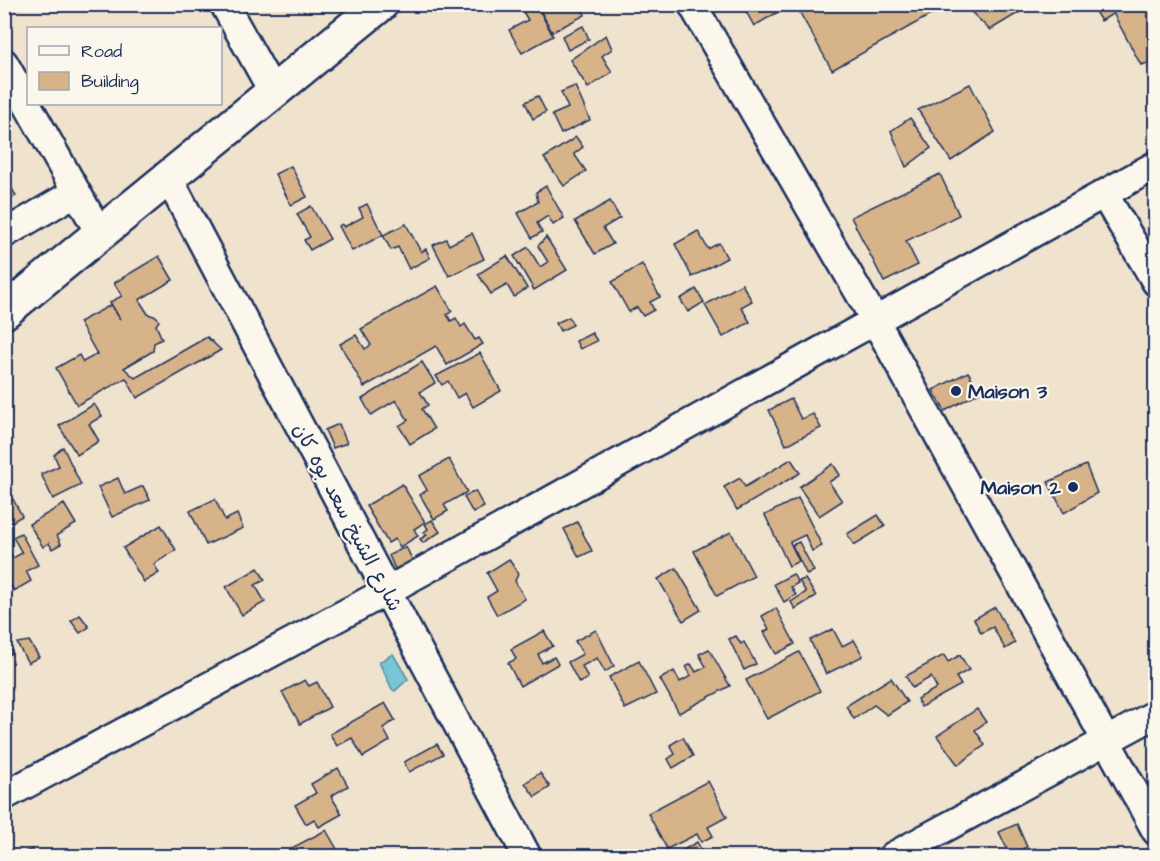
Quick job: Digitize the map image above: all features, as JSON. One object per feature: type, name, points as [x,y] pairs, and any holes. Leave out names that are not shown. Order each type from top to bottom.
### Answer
[{"type":"street","points":[[224,4],[273,92]]},
{"type":"street","points":[[4,312],[381,4]]},
{"type":"street","points":[[692,4],[876,322],[1155,831]]},
{"type":"street","points":[[4,63],[27,104]]},
{"type":"street","points":[[27,105],[99,234]]},
{"type":"street","points":[[4,796],[387,591],[876,322],[1155,165]]},
{"type":"street","name":"شارع الشيخ سعد بوه كان","points":[[168,177],[527,856]]},
{"type":"street","points":[[4,234],[76,192]]},
{"type":"street","points":[[1104,194],[1155,282]]},
{"type":"street","points":[[893,856],[1155,714]]},
{"type":"water","points":[[393,654],[408,679],[395,691],[379,662]]},
{"type":"building","points":[[536,4],[553,36],[522,53],[509,30],[528,20],[522,10]]},
{"type":"building","points":[[537,4],[580,4],[585,15],[552,32]]},
{"type":"building","points":[[742,4],[792,4],[754,26]]},
{"type":"building","points":[[795,4],[950,4],[832,70]]},
{"type":"building","points":[[967,4],[1033,4],[990,30],[965,6]]},
{"type":"building","points":[[1090,4],[1129,4],[1101,21]]},
{"type":"building","points":[[1129,4],[1156,4],[1156,61],[1141,65],[1113,13]]},
{"type":"building","points":[[583,26],[589,39],[568,50],[562,36]]},
{"type":"building","points":[[606,35],[612,49],[602,56],[612,72],[588,88],[570,60]]},
{"type":"building","points":[[970,84],[995,132],[951,161],[918,110]]},
{"type":"building","points":[[575,86],[590,120],[561,134],[552,115],[568,108],[561,92]]},
{"type":"building","points":[[538,96],[546,112],[533,119],[525,102]]},
{"type":"building","points":[[910,118],[931,148],[906,167],[891,131]]},
{"type":"building","points":[[576,137],[583,147],[574,154],[586,171],[564,186],[544,158]]},
{"type":"building","points":[[291,166],[307,197],[291,205],[275,174]]},
{"type":"building","points":[[4,174],[16,196],[4,202]]},
{"type":"building","points":[[940,174],[959,215],[906,241],[918,265],[884,282],[851,217]]},
{"type":"building","points":[[546,186],[564,218],[553,225],[548,216],[537,223],[542,232],[532,238],[518,213],[538,202],[536,192]]},
{"type":"building","points":[[610,201],[620,218],[603,228],[613,244],[595,254],[575,221]]},
{"type":"building","points":[[367,204],[383,235],[352,251],[339,226],[342,224],[344,227],[363,217],[359,208]]},
{"type":"building","points":[[311,206],[330,239],[310,250],[304,240],[310,237],[297,214]]},
{"type":"building","points":[[406,224],[421,252],[426,249],[430,258],[409,269],[398,247],[391,250],[383,235]]},
{"type":"building","points":[[698,231],[708,249],[719,243],[727,258],[692,277],[675,244]]},
{"type":"building","points":[[472,233],[484,259],[449,276],[433,245],[446,239],[449,245]]},
{"type":"building","points":[[546,237],[567,270],[534,290],[514,256],[528,247],[540,267],[548,262],[538,246]]},
{"type":"building","points":[[159,256],[173,280],[139,300],[148,314],[157,317],[159,321],[156,325],[162,339],[154,343],[153,351],[124,368],[135,378],[207,337],[221,350],[137,398],[126,378],[77,405],[56,368],[79,355],[83,362],[97,354],[79,322],[111,305],[120,319],[110,302],[122,296],[114,283]]},
{"type":"building","points":[[507,256],[527,288],[514,297],[507,285],[491,294],[478,274]]},
{"type":"building","points":[[642,264],[660,297],[650,302],[654,310],[643,316],[637,307],[629,312],[612,282]]},
{"type":"building","points":[[742,284],[752,301],[741,307],[750,322],[723,337],[705,305]]},
{"type":"building","points":[[437,286],[452,311],[447,315],[451,321],[456,318],[461,327],[465,324],[475,340],[479,338],[483,344],[447,365],[436,346],[364,387],[340,344],[356,335],[365,349],[371,345],[361,329]]},
{"type":"building","points":[[696,289],[704,302],[688,312],[680,299]]},
{"type":"building","points":[[569,317],[573,325],[560,331],[556,323]]},
{"type":"building","points":[[592,333],[597,341],[580,349],[576,341]]},
{"type":"building","points":[[480,353],[501,391],[473,407],[465,393],[457,398],[448,381],[442,385],[436,376]]},
{"type":"building","points":[[422,362],[435,383],[420,392],[428,405],[422,409],[434,429],[410,444],[399,426],[408,420],[396,400],[371,415],[362,399]]},
{"type":"building","name":"Maison 3","points":[[968,372],[980,392],[945,411],[933,390]]},
{"type":"building","points":[[791,399],[801,419],[813,414],[821,428],[786,445],[769,410]]},
{"type":"building","points":[[94,404],[102,416],[89,424],[99,441],[77,455],[59,426]]},
{"type":"building","points":[[339,424],[347,443],[333,448],[325,430]]},
{"type":"building","points":[[63,447],[81,485],[53,499],[41,474],[59,466],[54,455]]},
{"type":"building","points":[[449,459],[467,492],[444,505],[448,511],[434,519],[420,495],[427,490],[419,476]]},
{"type":"building","points":[[791,459],[800,473],[737,510],[724,487],[740,478],[745,487]]},
{"type":"building","points":[[833,464],[840,475],[829,482],[842,501],[819,516],[799,487]]},
{"type":"building","name":"Maison 2","points":[[1086,465],[1097,493],[1064,513],[1048,482]]},
{"type":"building","points":[[118,478],[125,494],[143,486],[150,500],[112,517],[98,487]]},
{"type":"building","points":[[402,484],[425,522],[414,529],[418,536],[400,547],[395,539],[388,543],[366,506]]},
{"type":"building","points":[[475,491],[484,507],[473,513],[464,497]]},
{"type":"building","points":[[798,498],[822,546],[812,551],[805,535],[790,542],[799,561],[789,566],[765,515]]},
{"type":"building","points":[[13,499],[22,516],[10,523],[4,513],[4,504]]},
{"type":"building","points":[[215,499],[225,520],[237,514],[243,528],[206,545],[190,511]]},
{"type":"building","points":[[64,504],[76,524],[57,535],[61,544],[52,549],[49,543],[43,547],[29,524]]},
{"type":"building","points":[[878,515],[885,526],[854,545],[847,534]]},
{"type":"building","points":[[432,520],[440,532],[423,543],[420,539],[427,535],[424,532],[428,529],[425,524]]},
{"type":"building","points":[[577,522],[592,551],[579,557],[564,529]]},
{"type":"building","points":[[161,525],[176,550],[154,564],[159,573],[144,582],[123,548]]},
{"type":"building","points":[[731,532],[754,576],[717,596],[694,551]]},
{"type":"building","points":[[21,533],[38,565],[26,571],[31,581],[14,591],[4,574],[4,543],[13,558],[22,553],[13,537]]},
{"type":"building","points":[[799,542],[814,571],[807,575],[792,545]]},
{"type":"building","points":[[406,547],[413,561],[395,569],[389,555]]},
{"type":"building","points":[[509,559],[518,574],[515,581],[525,599],[497,615],[487,597],[497,591],[487,573]]},
{"type":"building","points":[[258,568],[265,580],[255,585],[265,602],[242,615],[226,587]]},
{"type":"building","points":[[676,568],[701,610],[683,621],[658,579]]},
{"type":"building","points":[[793,574],[798,583],[791,587],[796,595],[784,602],[774,584]]},
{"type":"building","points":[[805,579],[816,596],[795,609],[791,602],[806,592],[799,581]]},
{"type":"building","points":[[995,607],[1015,643],[1005,649],[993,627],[981,633],[974,619]]},
{"type":"building","points":[[776,608],[795,644],[776,654],[764,632],[769,629],[762,616]]},
{"type":"building","points":[[80,615],[89,627],[80,633],[71,621]]},
{"type":"building","points":[[833,629],[842,646],[854,640],[863,656],[826,674],[810,640]]},
{"type":"building","points":[[596,630],[614,666],[605,672],[597,658],[582,666],[588,678],[579,683],[568,662],[583,654],[575,641]]},
{"type":"building","points":[[544,631],[553,646],[538,654],[542,663],[554,657],[558,664],[520,686],[508,663],[516,659],[511,649]]},
{"type":"building","points":[[736,636],[741,644],[744,642],[756,664],[744,670],[729,639]]},
{"type":"building","points":[[4,640],[12,653],[4,657]]},
{"type":"building","points":[[29,641],[39,657],[28,663],[17,643]]},
{"type":"building","points":[[709,649],[730,686],[679,713],[660,679],[674,671],[680,682],[691,676],[686,667],[691,664],[696,672],[706,667],[699,654]]},
{"type":"building","points":[[799,652],[820,691],[767,719],[746,680]]},
{"type":"building","points":[[944,655],[948,662],[960,655],[969,670],[956,677],[961,685],[921,707],[917,699],[937,688],[931,677],[912,688],[906,676]]},
{"type":"building","points":[[639,661],[656,694],[625,709],[609,677]]},
{"type":"building","points":[[891,678],[907,702],[887,715],[874,705],[854,719],[846,706]]},
{"type":"building","points":[[305,680],[309,686],[317,682],[330,707],[300,724],[282,692]]},
{"type":"building","points":[[385,703],[395,720],[383,728],[390,741],[363,757],[352,738],[337,746],[330,734]]},
{"type":"building","points":[[977,709],[986,722],[975,730],[985,745],[958,765],[937,736]]},
{"type":"building","points":[[683,737],[693,756],[673,768],[668,759],[675,754],[670,745]]},
{"type":"building","points":[[437,744],[443,754],[409,772],[404,762]]},
{"type":"building","points":[[338,768],[348,786],[331,796],[342,814],[319,827],[314,819],[306,824],[295,805],[316,793],[311,784]]},
{"type":"building","points":[[540,773],[550,787],[535,797],[525,783]]},
{"type":"building","points":[[708,781],[727,817],[708,827],[713,836],[701,842],[697,834],[667,849],[648,813]]},
{"type":"building","points":[[1017,824],[1027,847],[1010,855],[999,832]]},
{"type":"building","points":[[326,830],[341,856],[296,856],[292,848]]},
{"type":"building","points":[[697,842],[705,856],[683,856],[680,852]]},
{"type":"building","points":[[1035,848],[1039,856],[1017,856]]},
{"type":"building","points":[[32,849],[36,856],[19,855]]},
{"type":"place","name":"Maison 3","points":[[956,391]]},
{"type":"place","name":"Maison 2","points":[[1073,487]]}]
